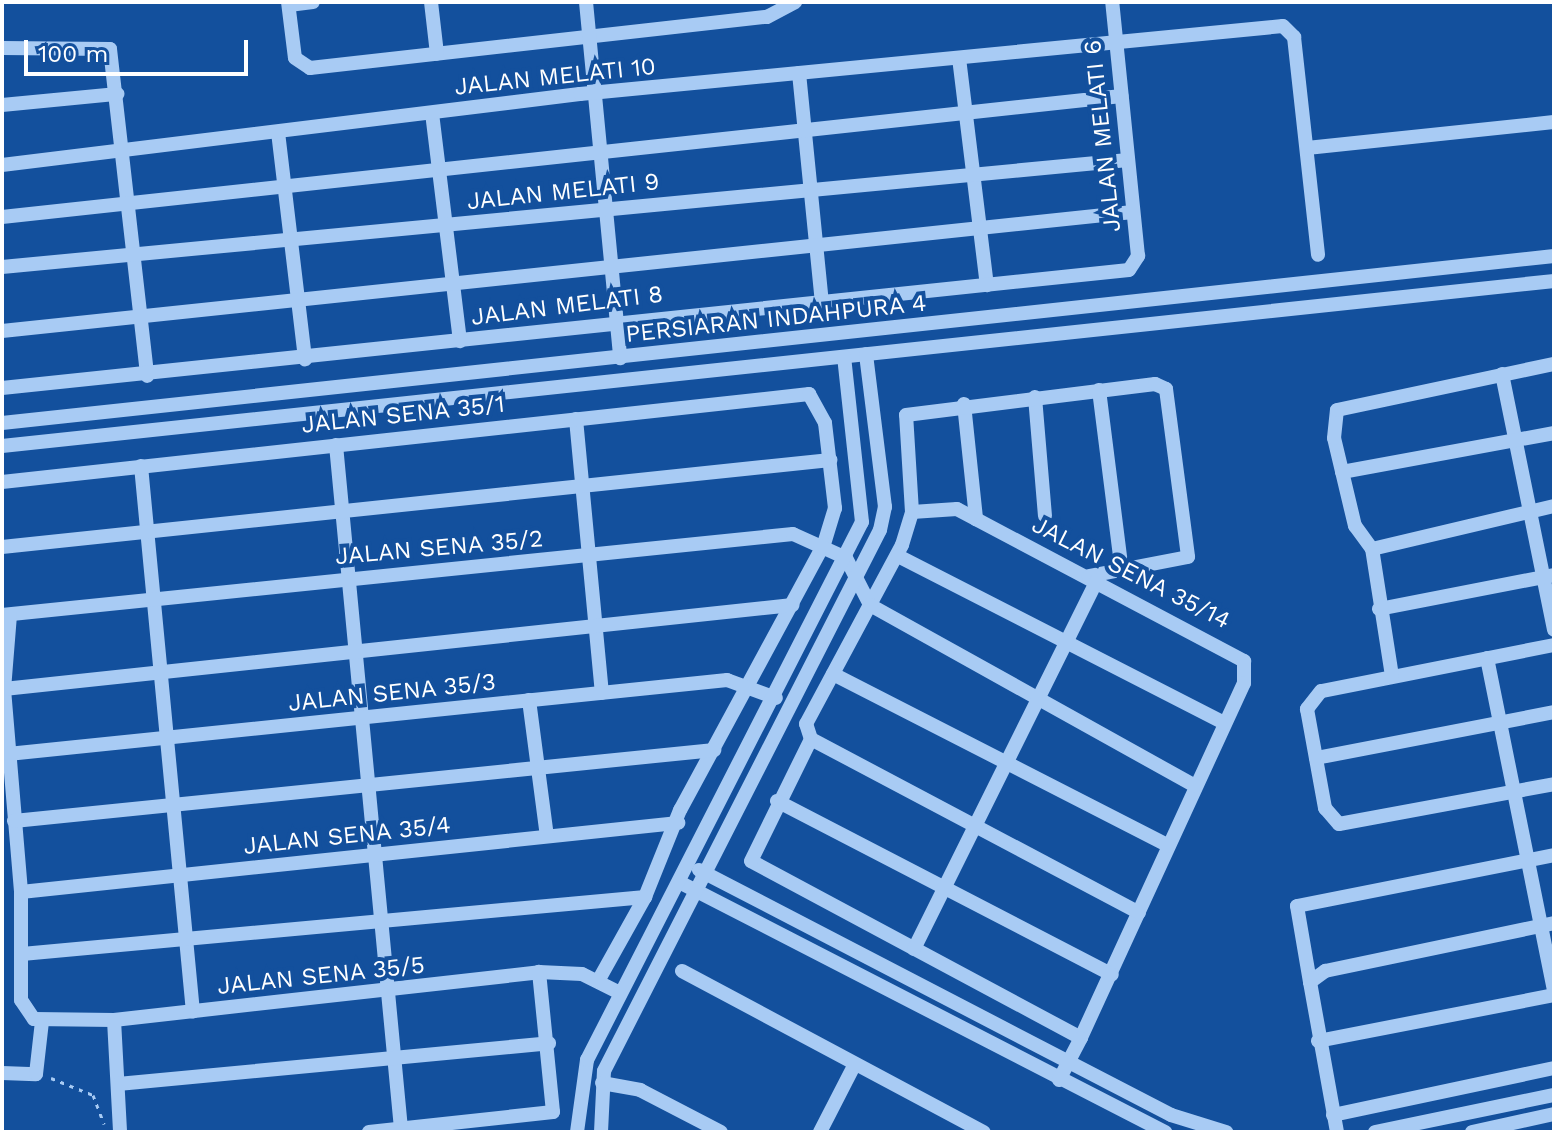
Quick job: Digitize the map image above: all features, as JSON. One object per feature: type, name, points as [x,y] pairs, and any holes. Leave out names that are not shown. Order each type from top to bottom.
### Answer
[{"type":"street","points":[[313,2],[289,3],[295,58],[310,68],[767,17],[795,2]]},
{"type":"street","points":[[431,2],[437,54]]},
{"type":"street","points":[[586,2],[620,358]]},
{"type":"street","name":"JALAN MELATI 6","points":[[1112,2],[1136,265]]},
{"type":"street","name":"JALAN MELATI 10","points":[[2,165],[594,93],[1283,26],[1294,37],[1307,148]]},
{"type":"street","points":[[2,48],[107,45],[124,151],[132,255],[147,376]]},
{"type":"street","points":[[959,58],[987,285]]},
{"type":"street","points":[[799,73],[808,190],[822,302]]},
{"type":"street","points":[[2,105],[117,94]]},
{"type":"street","points":[[2,217],[284,190],[600,152],[1121,96]]},
{"type":"street","points":[[432,113],[460,341]]},
{"type":"street","points":[[1318,255],[1307,148],[1554,122]]},
{"type":"street","points":[[278,132],[305,359]]},
{"type":"street","name":"JALAN MELATI 9","points":[[2,267],[1128,160]]},
{"type":"street","points":[[2,331],[815,248],[1133,212]]},
{"type":"street","name":"PERSIARAN INDAHPURA 4","points":[[2,423],[1554,256]]},
{"type":"street","name":"JALAN MELATI 8","points":[[2,388],[305,359],[618,320],[987,285],[1136,265]]},
{"type":"street","name":"PERSIARAN INDAHPURA 4","points":[[2,446],[1554,281]]},
{"type":"street","points":[[601,1132],[602,1083],[856,585],[885,507],[866,354]]},
{"type":"street","points":[[577,1132],[587,1060],[846,558],[865,500],[844,357]]},
{"type":"street","points":[[1392,676],[1379,609],[1372,549],[1355,526],[1342,472],[1332,421],[1337,410],[1554,364]]},
{"type":"street","points":[[1502,374],[1529,511],[1548,576],[1554,630]]},
{"type":"street","points":[[914,949],[975,826],[1036,700],[1066,641],[1093,578],[1183,562],[1191,551],[1172,400],[1155,384],[916,409],[902,422],[912,512],[898,556],[806,724],[811,739],[975,826],[1139,913]]},
{"type":"street","points":[[1099,390],[1122,572]]},
{"type":"street","name":"JALAN SENA 35/1","points":[[2,482],[809,394],[820,403],[830,460]]},
{"type":"street","points":[[1035,397],[1045,516]]},
{"type":"street","points":[[964,404],[976,519]]},
{"type":"street","points":[[576,419],[586,557],[602,693]]},
{"type":"street","points":[[1342,472],[1554,433]]},
{"type":"street","points":[[336,445],[401,1129]]},
{"type":"street","points":[[2,547],[581,490],[830,460],[835,508],[824,544],[714,750],[645,897],[598,981]]},
{"type":"street","points":[[141,466],[193,1012]]},
{"type":"street","points":[[1372,549],[1554,506]]},
{"type":"street","name":"JALAN SENA 35/14","points":[[912,512],[945,507],[976,519],[1093,578],[1244,661],[1244,683],[1112,975],[1059,1080]]},
{"type":"street","name":"JALAN SENA 35/2","points":[[6,615],[793,534],[824,544],[846,558]]},
{"type":"street","points":[[898,556],[1225,723]]},
{"type":"street","points":[[846,558],[856,585],[870,605],[1195,786]]},
{"type":"street","points":[[1379,609],[1548,576]]},
{"type":"street","points":[[4,689],[162,669],[793,605]]},
{"type":"street","points":[[2,1073],[36,1074],[42,1021],[26,1011],[21,892],[4,689],[6,615]]},
{"type":"street","points":[[1554,645],[1392,676],[1312,699],[1307,719],[1330,819],[1353,824],[1554,784]]},
{"type":"street","points":[[1318,1041],[1554,993],[1546,925],[1528,860],[1517,792],[1499,723],[1487,658]]},
{"type":"street","points":[[833,674],[1169,846]]},
{"type":"street","name":"JALAN SENA 35/3","points":[[8,754],[727,680],[751,685],[776,698]]},
{"type":"street","points":[[529,700],[547,836]]},
{"type":"street","points":[[1316,758],[1554,712]]},
{"type":"street","points":[[811,739],[752,849],[760,872],[1081,1038]]},
{"type":"street","points":[[14,821],[714,750]]},
{"type":"street","points":[[777,801],[1112,975]]},
{"type":"street","name":"JALAN SENA 35/4","points":[[21,892],[375,858],[678,823]]},
{"type":"street","points":[[1337,1132],[1318,1041],[1297,906],[1554,855]]},
{"type":"street","points":[[688,864],[1171,1115],[1226,1132]]},
{"type":"street","points":[[679,882],[1165,1132]]},
{"type":"street","points":[[22,954],[645,897]]},
{"type":"street","points":[[1310,982],[1325,971],[1546,925]]},
{"type":"street","name":"JALAN SENA 35/5","points":[[42,1021],[114,1020],[388,992],[539,972],[569,971],[620,993]]},
{"type":"street","points":[[682,971],[984,1132]]},
{"type":"street","points":[[369,1132],[553,1112],[549,1043],[539,972]]},
{"type":"street","points":[[114,1020],[120,1132]]},
{"type":"street","points":[[118,1084],[549,1043]]},
{"type":"street","points":[[820,1132],[855,1064]]},
{"type":"street","points":[[1333,1115],[1554,1068]]},
{"type":"street","points":[[602,1083],[640,1090],[721,1132]]},
{"type":"street","points":[[1375,1132],[1554,1095]]},
{"type":"street","points":[[1472,1132],[1554,1114]]},
{"type":"path","points":[[36,1074],[93,1095],[106,1132]]}]
